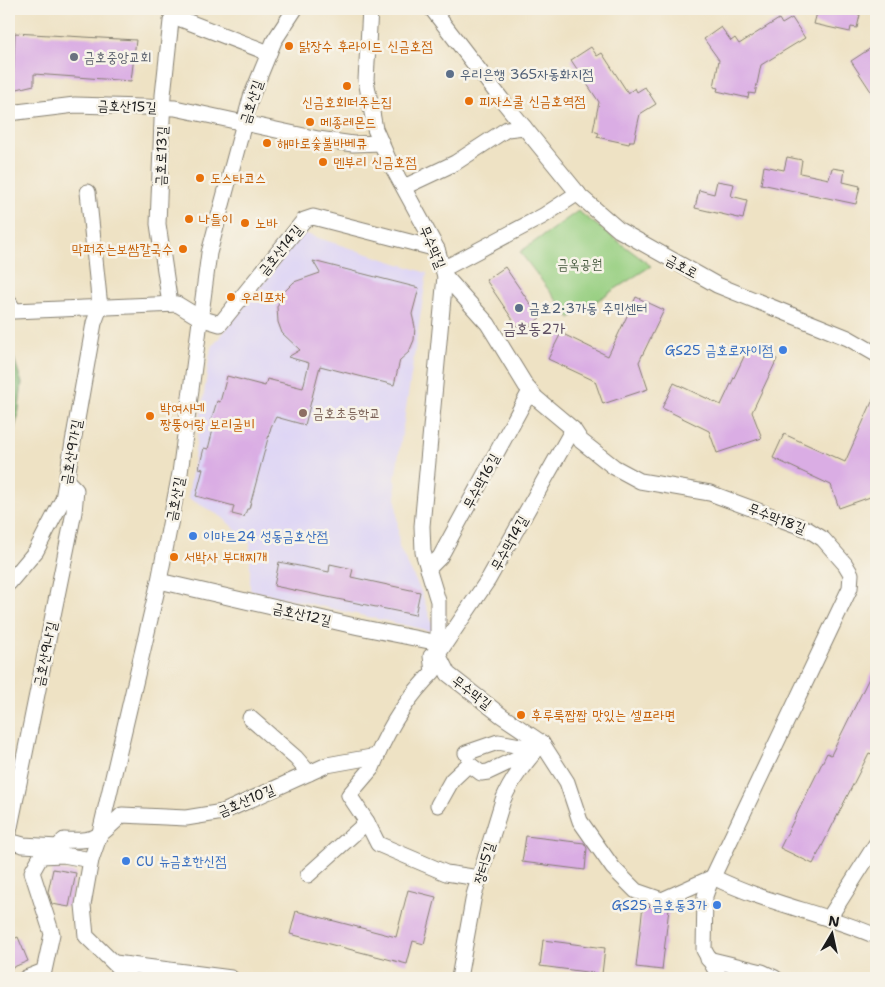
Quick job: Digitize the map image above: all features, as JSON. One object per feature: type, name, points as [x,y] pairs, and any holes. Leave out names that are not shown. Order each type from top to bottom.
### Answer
[{"type":"street","name":"금호산길","points":[[129,978],[86,936],[83,905],[91,860],[159,581],[180,473],[209,253],[251,97],[274,41],[295,9]]},
{"type":"street","name":"무수막길","points":[[370,9],[366,80],[375,129],[437,249],[444,272],[422,526],[423,552],[438,601],[438,654],[448,674],[502,716],[537,749],[567,782],[580,821],[613,868],[636,891],[662,900],[713,878]]},
{"type":"street","name":"금호로","points":[[432,9],[578,193],[619,230],[717,285],[848,338],[876,354]]},
{"type":"street","points":[[174,12],[269,53]]},
{"type":"street","name":"금호로13길","points":[[170,304],[158,224],[162,108],[170,30],[174,12]]},
{"type":"street","name":"금호산15길","points":[[9,112],[75,105],[176,108],[245,122]]},
{"type":"street","points":[[245,122],[318,139],[353,144],[382,143]]},
{"type":"street","points":[[404,187],[455,162],[506,129],[524,127]]},
{"type":"street","name":"금호산9가길","points":[[9,583],[36,551],[63,499],[94,323],[100,307],[88,192]]},
{"type":"street","points":[[444,272],[543,216],[578,193]]},
{"type":"street","name":"금호산14길","points":[[200,318],[220,324],[304,220],[314,217],[437,249]]},
{"type":"street","name":"무수막18길","points":[[444,272],[488,324],[536,398],[574,429],[581,441],[614,467],[640,481],[710,493],[807,529],[823,539],[845,564],[850,574],[850,588],[705,896],[704,950],[708,959]]},
{"type":"street","points":[[9,302],[14,311],[177,304],[200,318]]},
{"type":"street","name":"무수막16길","points":[[428,569],[440,557],[530,391]]},
{"type":"street","name":"무수막14길","points":[[438,654],[488,580],[574,429]]},
{"type":"street","name":"금호산9나길","points":[[9,832],[74,512],[76,490],[66,480]]},
{"type":"street","name":"금호산12길","points":[[159,581],[359,627],[434,642],[438,654]]},
{"type":"street","points":[[438,654],[430,656],[433,672],[421,684],[391,725],[372,768],[349,795],[367,822],[378,844],[446,873],[479,878]]},
{"type":"street","points":[[250,718],[296,758],[309,773]]},
{"type":"street","points":[[466,753],[498,742],[537,749]]},
{"type":"street","points":[[438,805],[452,780],[469,764],[481,773],[488,772],[537,749]]},
{"type":"street","name":"장터5길","points":[[459,978],[474,895],[503,800],[509,787],[537,749]]},
{"type":"street","name":"금호산10길","points":[[98,837],[122,815],[186,818],[223,812],[327,765],[376,756]]},
{"type":"street","points":[[308,875],[367,822]]},
{"type":"street","points":[[9,841],[23,845],[58,847],[64,840],[82,841],[98,837]]},
{"type":"street","points":[[829,918],[876,844]]},
{"type":"street","points":[[26,978],[44,971],[52,934],[32,872],[41,856],[63,855],[91,860]]},
{"type":"street","points":[[713,878],[733,887],[829,918],[876,936]]},
{"type":"street","points":[[708,959],[720,978]]},
{"type":"street","points":[[708,959],[762,972],[775,978]]},
{"type":"street","points":[[114,963],[231,978]]},
{"type":"shaded area","name":"금호초등학교","points":[[303,233],[427,273],[395,479],[399,547],[421,591],[435,632],[250,590],[250,543],[222,517],[188,498],[211,348]]},
{"type":"green space","name":"금옥공원","points":[[578,211],[651,266],[570,318],[520,252]]},
{"type":"green space","points":[[9,342],[22,383],[18,417],[9,449]]},
{"type":"building","points":[[818,9],[856,9],[855,14],[860,15],[857,28],[851,27],[850,32],[814,24]]},
{"type":"building","points":[[792,18],[805,38],[761,65],[755,94],[749,93],[748,98],[717,91],[718,88],[714,87],[719,60],[704,39],[721,27],[731,41],[735,38],[739,44],[779,19],[782,24]]},
{"type":"building","name":"금호중앙교회","points":[[15,33],[136,40],[131,81],[34,74],[34,85],[13,90]]},
{"type":"building","points":[[591,47],[597,56],[602,53],[628,93],[635,88],[637,92],[645,87],[656,104],[640,114],[634,141],[630,141],[629,144],[597,137],[599,133],[593,131],[599,102],[571,60]]},
{"type":"building","points":[[871,48],[876,56],[876,99],[851,61]]},
{"type":"building","points":[[787,157],[802,160],[800,173],[829,179],[832,168],[845,170],[843,182],[860,186],[856,204],[761,184],[764,166],[784,170]]},
{"type":"building","points":[[717,181],[734,184],[731,196],[747,200],[743,219],[695,208],[699,190],[714,194]]},
{"type":"building","points":[[313,261],[419,288],[412,314],[415,327],[414,340],[409,352],[400,360],[394,385],[320,366],[305,425],[276,417],[271,427],[249,509],[247,509],[244,517],[232,514],[234,506],[196,496],[203,469],[199,468],[204,448],[208,449],[215,422],[211,421],[217,401],[220,402],[227,376],[265,386],[267,379],[303,388],[309,363],[288,357],[300,350],[282,333],[278,322],[277,307],[282,294],[294,282],[320,273]]},
{"type":"building","name":"금호2·3가동 주민센터","points":[[505,267],[540,318],[521,332],[486,280]]},
{"type":"building","points":[[636,297],[664,310],[639,362],[648,389],[603,404],[595,381],[548,359],[561,333],[608,356]]},
{"type":"building","points":[[749,346],[777,359],[752,412],[762,438],[717,453],[709,431],[662,408],[674,383],[721,405]]},
{"type":"building","points":[[876,393],[876,495],[839,508],[831,485],[773,458],[784,434],[845,462]]},
{"type":"building","points":[[279,562],[329,572],[330,564],[353,569],[351,577],[420,592],[415,615],[274,586]]},
{"type":"building","points":[[876,664],[876,746],[872,754],[869,753],[813,864],[780,848],[827,753],[831,755]]},
{"type":"building","points":[[526,836],[584,843],[587,848],[585,870],[522,862]]},
{"type":"building","points":[[53,869],[76,873],[69,907],[52,904],[48,892]]},
{"type":"building","points":[[408,890],[436,897],[424,944],[413,941],[407,964],[290,934],[296,911],[396,937]]},
{"type":"building","points":[[643,905],[660,909],[669,908],[662,970],[636,967]]},
{"type":"building","points":[[18,937],[28,961],[9,969],[9,941]]},
{"type":"building","points":[[543,940],[605,948],[602,974],[540,966]]},
{"type":"place","name":"닭장수 후라이드 신금호점","points":[[289,46]]},
{"type":"place","name":"금호중앙교회","points":[[74,57]]},
{"type":"place","name":"우리은행 365자동화지점","points":[[450,74]]},
{"type":"place","name":"신금호회떠주는집","points":[[347,86]]},
{"type":"place","name":"피자스쿨 신금호역점","points":[[469,101]]},
{"type":"place","name":"메종레몬드","points":[[310,122]]},
{"type":"place","name":"해마로숯불바베큐","points":[[267,143]]},
{"type":"place","name":"멘부리 신금호점","points":[[323,162]]},
{"type":"place","name":"도스타코스","points":[[200,178]]},
{"type":"place","name":"나들이","points":[[189,219]]},
{"type":"place","name":"노바","points":[[245,223]]},
{"type":"place","name":"막퍼주는보쌈칼국수","points":[[183,249]]},
{"type":"place","name":"우리포차","points":[[231,297]]},
{"type":"place","name":"금호2·3가동 주민센터","points":[[519,308]]},
{"type":"place","name":"GS25 금호로자이점","points":[[783,350]]},
{"type":"place","name":"금호초등학교","points":[[303,413]]},
{"type":"place","name":"박여사네 짱뚱어랑 보리굴비","points":[[150,416]]},
{"type":"place","name":"이마트24 성동금호산점","points":[[193,536]]},
{"type":"place","name":"서박사 부대찌개","points":[[174,557]]},
{"type":"place","name":"후루룩짭짭 맛있는 셀프라면","points":[[521,715]]},
{"type":"place","name":"CU 뉴금호한신점","points":[[126,861]]},
{"type":"place","name":"GS25 금호동3가","points":[[717,905]]},
{"type":"district","name":"금호동2가","points":[[534,328]]}]
